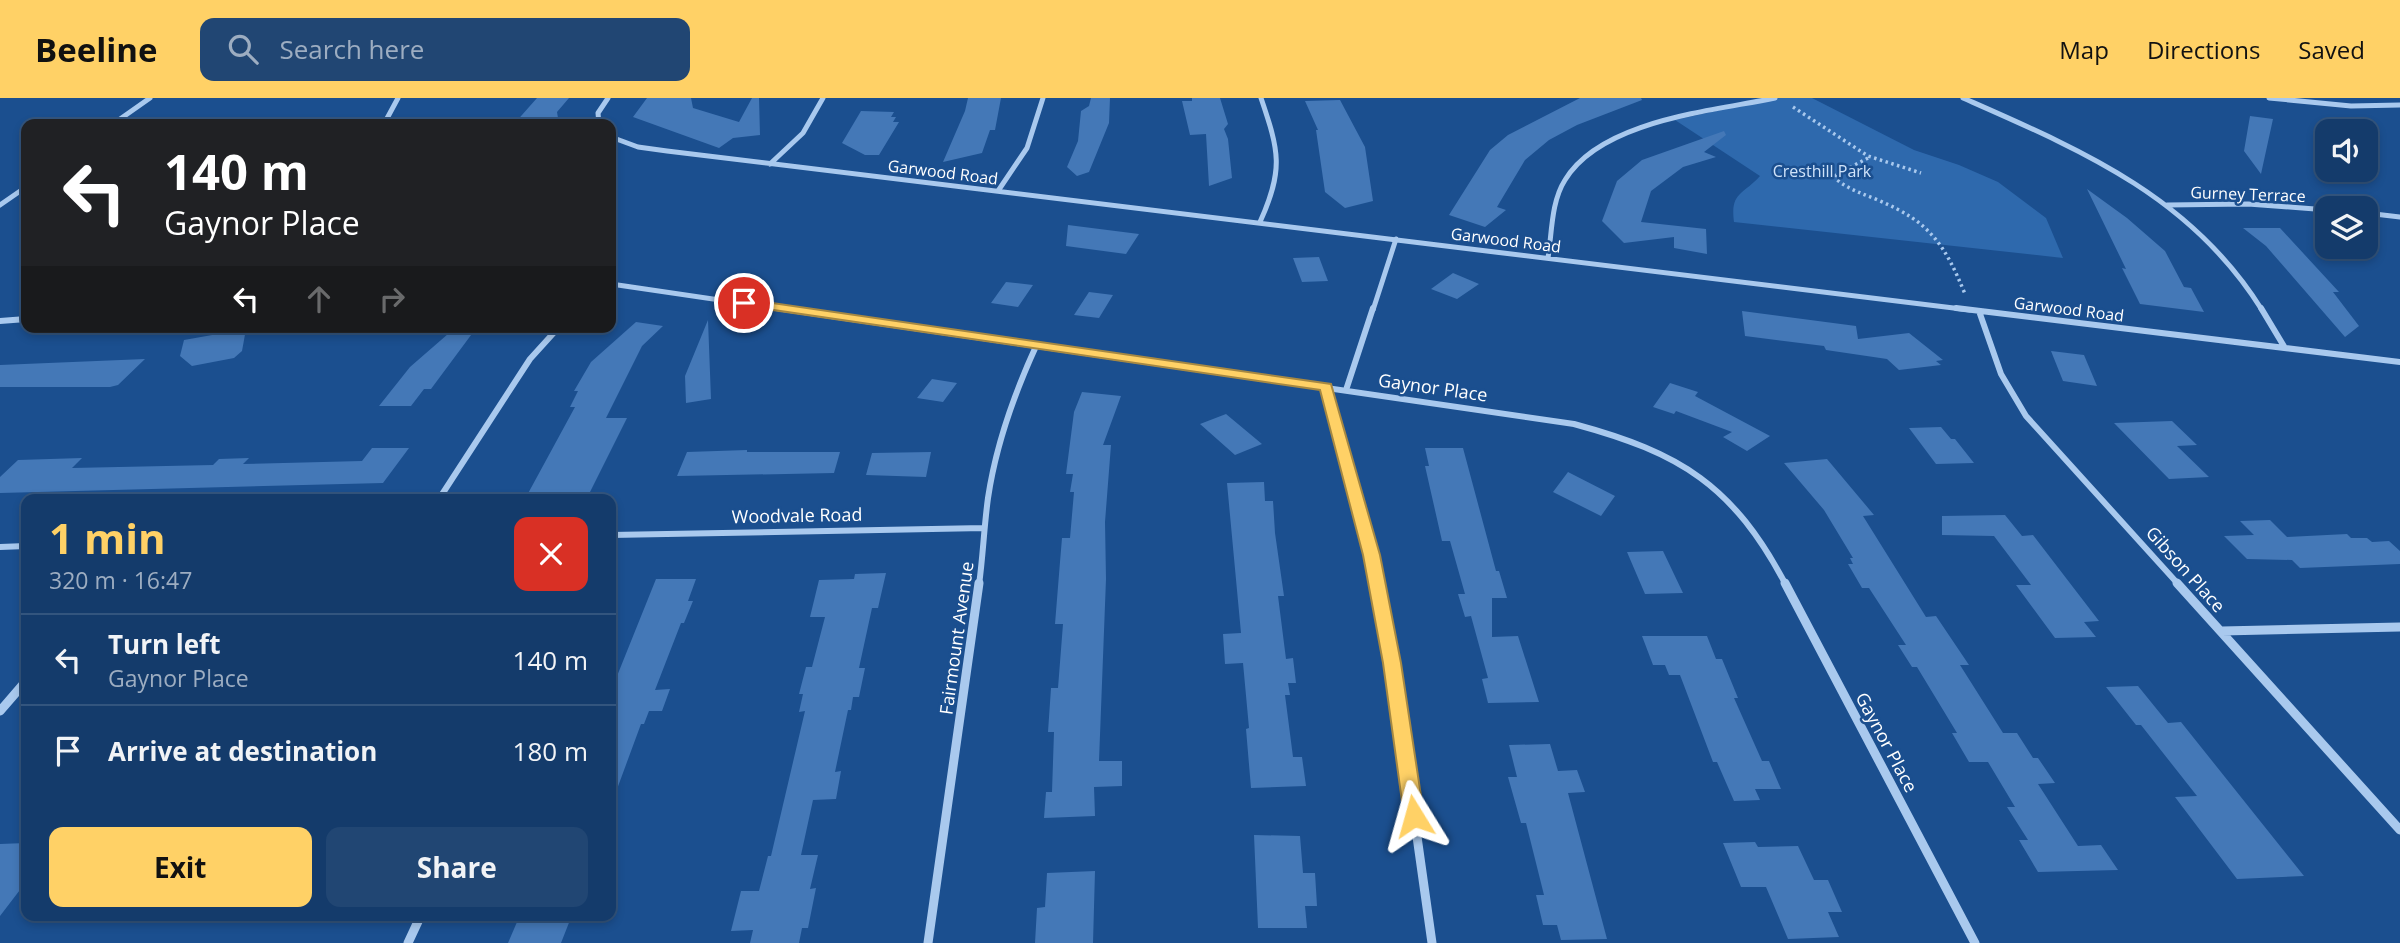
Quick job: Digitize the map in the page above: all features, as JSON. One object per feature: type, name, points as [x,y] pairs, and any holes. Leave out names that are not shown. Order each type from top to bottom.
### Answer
[{"type":"street","points":[[120,119],[150,98]]},
{"type":"street","points":[[387,119],[398,98]]},
{"type":"street","points":[[599,119],[598,113],[608,98]]},
{"type":"street","points":[[770,164],[803,133],[823,98]]},
{"type":"street","points":[[998,191],[1024,156],[1039,124],[1043,98]]},
{"type":"street","points":[[1260,222],[1278,182],[1279,162],[1278,145],[1261,98]]},
{"type":"street","points":[[1548,258],[1563,181],[1586,154],[1604,142],[1647,126],[1775,98]]},
{"type":"street","points":[[1963,98],[2080,151],[2133,180],[2167,205],[2213,245],[2237,272],[2286,348]]},
{"type":"street","points":[[2269,98],[2332,105],[2400,105]]},
{"type":"street","name":"Garwood Road","points":[[616,138],[638,146],[770,164],[2400,362]]},
{"type":"street","points":[[0,205],[21,190]]},
{"type":"street","name":"Gurney Terrace","points":[[2167,205],[2249,204],[2315,209]]},
{"type":"street","points":[[2378,214],[2400,217]]},
{"type":"street","points":[[1346,390],[1396,239]]},
{"type":"street","name":"Gaynor Place","points":[[616,285],[1574,424],[1605,432],[1668,456],[1698,474],[1726,496],[1749,521],[1765,546],[1975,943]]},
{"type":"street","name":"Gibson Place","points":[[1975,310],[2001,374],[2026,416],[2400,830]]},
{"type":"street","points":[[0,321],[21,319]]},
{"type":"street","points":[[442,494],[530,359],[554,333]]},
{"type":"street","name":"Fairmount Avenue","points":[[929,943],[983,555],[992,463],[1004,420],[1037,345]]},
{"type":"street","points":[[1326,387],[1371,555],[1392,663],[1432,943]]},
{"type":"street","name":"Woodvale Road","points":[[616,535],[984,528]]},
{"type":"street","points":[[0,547],[21,546]]},
{"type":"street","points":[[2222,631],[2400,627]]},
{"type":"street","points":[[0,711],[21,687]]},
{"type":"street","points":[[408,943],[418,921]]},
{"type":"path","points":[[1793,107],[1868,158],[1895,168],[1921,173]]},
{"type":"path","points":[[1868,158],[1835,178],[1853,190],[1899,209],[1932,232],[1948,250],[1975,310]]},
{"type":"green space","name":"Cresthill Park","points":[[1775,98],[1812,98],[1914,150],[1998,182],[2046,218],[2063,258],[1734,222],[1736,199],[1760,176],[1675,120]]},
{"type":"building","points":[[537,98],[569,98],[557,112],[558,119],[518,119]]},
{"type":"building","points":[[647,98],[691,98],[693,108],[739,122],[752,98],[759,98],[760,135],[733,138],[719,148],[633,117]]},
{"type":"building","points":[[968,98],[1001,98],[995,130],[990,130],[982,153],[943,162],[965,111]]},
{"type":"building","points":[[1091,98],[1110,98],[1109,123],[1089,172],[1077,176],[1067,167],[1078,141],[1081,111],[1089,106]]},
{"type":"building","points":[[1192,98],[1220,98],[1228,124],[1224,129],[1228,139],[1232,178],[1209,186],[1206,134],[1190,135],[1182,101],[1192,101]]},
{"type":"building","points":[[1580,98],[1642,100],[1577,125],[1549,140],[1525,160],[1497,207],[1506,210],[1485,227],[1449,215],[1490,150],[1508,135]]},
{"type":"building","points":[[1340,100],[1365,147],[1373,201],[1345,208],[1325,192],[1318,130],[1305,101]]},
{"type":"building","points":[[861,111],[894,112],[891,117],[896,117],[893,122],[899,122],[879,155],[865,155],[842,143]]},
{"type":"building","points":[[2250,116],[2273,119],[2261,174],[2244,151]]},
{"type":"building","points":[[1724,131],[1726,135],[1704,152],[1716,157],[1683,167],[1651,191],[1641,222],[1706,229],[1707,254],[1674,248],[1674,237],[1624,243],[1602,221],[1617,181],[1642,160]]},
{"type":"building","points":[[2087,189],[2127,218],[2165,251],[2184,287],[2191,288],[2204,312],[2140,304]]},
{"type":"building","points":[[1068,225],[1139,234],[1126,254],[1066,246]]},
{"type":"building","points":[[2243,228],[2280,228],[2339,292],[2333,292],[2359,326],[2345,337],[2266,246]]},
{"type":"building","points":[[1319,257],[1328,281],[1302,282],[1293,258]]},
{"type":"building","points":[[1453,273],[1479,284],[1457,299],[1431,289]]},
{"type":"building","points":[[1006,282],[1033,285],[1018,307],[991,303]]},
{"type":"building","points":[[1089,292],[1113,295],[1099,318],[1074,315]]},
{"type":"building","points":[[1742,311],[1856,326],[1858,339],[1909,333],[1943,360],[1936,361],[1941,365],[1899,370],[1887,359],[1826,350],[1824,346],[1745,336]]},
{"type":"building","points":[[708,320],[711,399],[686,403],[685,376]]},
{"type":"building","points":[[636,322],[663,326],[642,346],[606,418],[627,418],[589,494],[528,494],[575,407],[570,407],[578,391],[574,391],[591,362]]},
{"type":"building","points":[[223,333],[245,333],[242,351],[234,358],[192,366],[180,356],[184,340]]},
{"type":"building","points":[[449,333],[473,333],[431,389],[424,389],[411,406],[379,406],[410,367]]},
{"type":"building","points":[[2051,351],[2084,355],[2097,386],[2063,381]]},
{"type":"building","points":[[145,359],[118,385],[110,387],[0,387],[0,365]]},
{"type":"building","points":[[932,379],[957,383],[943,402],[917,398]]},
{"type":"building","points":[[1670,383],[1698,392],[1695,396],[1770,436],[1747,451],[1723,437],[1732,432],[1676,411],[1674,414],[1653,407]]},
{"type":"building","points":[[1082,392],[1121,396],[1103,445],[1111,445],[1105,522],[1106,579],[1099,761],[1122,761],[1122,786],[1094,787],[1095,816],[1044,818],[1046,792],[1052,792],[1054,732],[1048,732],[1051,688],[1058,688],[1063,624],[1055,624],[1062,538],[1070,538],[1074,492],[1070,492],[1073,474],[1066,474],[1074,412]]},
{"type":"building","points":[[1226,414],[1262,444],[1235,455],[1200,424]]},
{"type":"building","points":[[2172,421],[2197,445],[2177,446],[2209,477],[2169,479],[2114,423]]},
{"type":"building","points":[[1941,427],[1951,439],[1955,439],[1974,463],[1936,464],[1909,428]]},
{"type":"building","points":[[372,448],[409,448],[383,483],[0,493],[0,477],[18,460],[82,458],[72,468],[213,465],[219,459],[249,458],[243,464],[362,461]]},
{"type":"building","points":[[1425,448],[1463,448],[1496,571],[1499,571],[1507,598],[1492,598],[1492,637],[1518,636],[1539,702],[1488,703],[1482,679],[1488,678],[1471,616],[1465,617],[1458,594],[1465,594],[1450,541],[1442,541],[1425,466],[1429,466]]},
{"type":"building","points":[[687,452],[840,452],[834,473],[677,476]]},
{"type":"building","points":[[931,452],[926,477],[866,475],[872,453]]},
{"type":"building","points":[[1827,459],[1874,515],[1863,516],[1926,617],[1936,616],[1969,665],[1960,665],[2003,733],[2017,733],[2033,758],[2038,758],[2055,783],[2038,784],[2078,846],[2101,845],[2118,870],[2038,872],[2019,840],[2028,840],[2007,807],[2015,807],[1988,762],[1969,762],[1952,733],[1957,733],[1917,667],[1912,667],[1898,645],[1906,645],[1869,588],[1862,588],[1848,564],[1853,564],[1850,558],[1853,558],[1824,510],[1784,463]]},
{"type":"building","points":[[1568,472],[1615,496],[1601,516],[1553,492]]},
{"type":"building","points":[[1264,482],[1265,501],[1273,501],[1284,596],[1278,596],[1286,659],[1293,658],[1296,683],[1288,683],[1290,695],[1285,695],[1293,757],[1302,757],[1306,786],[1251,788],[1243,663],[1225,664],[1223,634],[1241,633],[1227,483]]},
{"type":"building","points":[[2005,515],[2022,536],[2033,535],[2099,621],[2084,622],[2096,637],[2055,638],[2016,585],[2031,585],[1994,536],[1942,535],[1942,516]]},
{"type":"building","points":[[2270,520],[2287,537],[2347,534],[2351,538],[2367,538],[2372,542],[2389,541],[2400,551],[2400,564],[2300,568],[2292,560],[2247,559],[2224,536],[2254,535],[2240,521]]},
{"type":"building","points":[[1663,551],[1683,593],[1645,594],[1627,552]]},
{"type":"building","points":[[886,573],[878,608],[872,608],[859,668],[865,668],[859,697],[853,697],[851,710],[848,710],[835,772],[841,771],[836,799],[813,800],[801,855],[818,855],[810,889],[816,888],[808,928],[802,928],[799,943],[750,943],[753,930],[731,931],[741,891],[759,891],[768,856],[771,856],[805,711],[799,712],[803,694],[799,694],[806,667],[812,667],[825,617],[810,617],[819,580],[854,579],[855,574]]},
{"type":"building","points":[[656,579],[696,579],[688,601],[693,601],[684,623],[681,623],[655,690],[670,689],[662,711],[649,711],[644,724],[641,724],[616,792],[616,679]]},
{"type":"building","points":[[1642,636],[1707,636],[1716,659],[1722,659],[1738,698],[1734,698],[1762,761],[1769,761],[1781,789],[1755,789],[1760,800],[1734,801],[1717,762],[1713,762],[1680,675],[1669,675],[1665,665],[1653,665]]},
{"type":"building","points":[[2138,686],[2168,723],[2181,722],[2304,876],[2237,879],[2175,797],[2197,796],[2141,725],[2136,725],[2106,687]]},
{"type":"building","points":[[1550,744],[1558,771],[1577,770],[1585,792],[1568,793],[1607,939],[1561,940],[1557,925],[1543,925],[1536,895],[1544,895],[1526,823],[1521,823],[1508,777],[1517,777],[1509,745]]},
{"type":"building","points":[[1254,835],[1300,836],[1303,873],[1315,873],[1317,906],[1305,906],[1307,928],[1258,928]]},
{"type":"building","points":[[1755,842],[1758,847],[1798,846],[1814,880],[1828,880],[1842,912],[1828,912],[1839,937],[1788,939],[1766,887],[1741,887],[1723,843]]},
{"type":"building","points":[[21,843],[21,889],[0,916],[0,844]]},
{"type":"building","points":[[1095,871],[1093,943],[1035,943],[1037,908],[1045,907],[1047,873]]},
{"type":"building","points":[[517,921],[570,921],[561,943],[508,943]]},
{"type":"route","points":[[744,303],[1326,387],[1349,463],[1371,555],[1392,663],[1414,816]]}]
